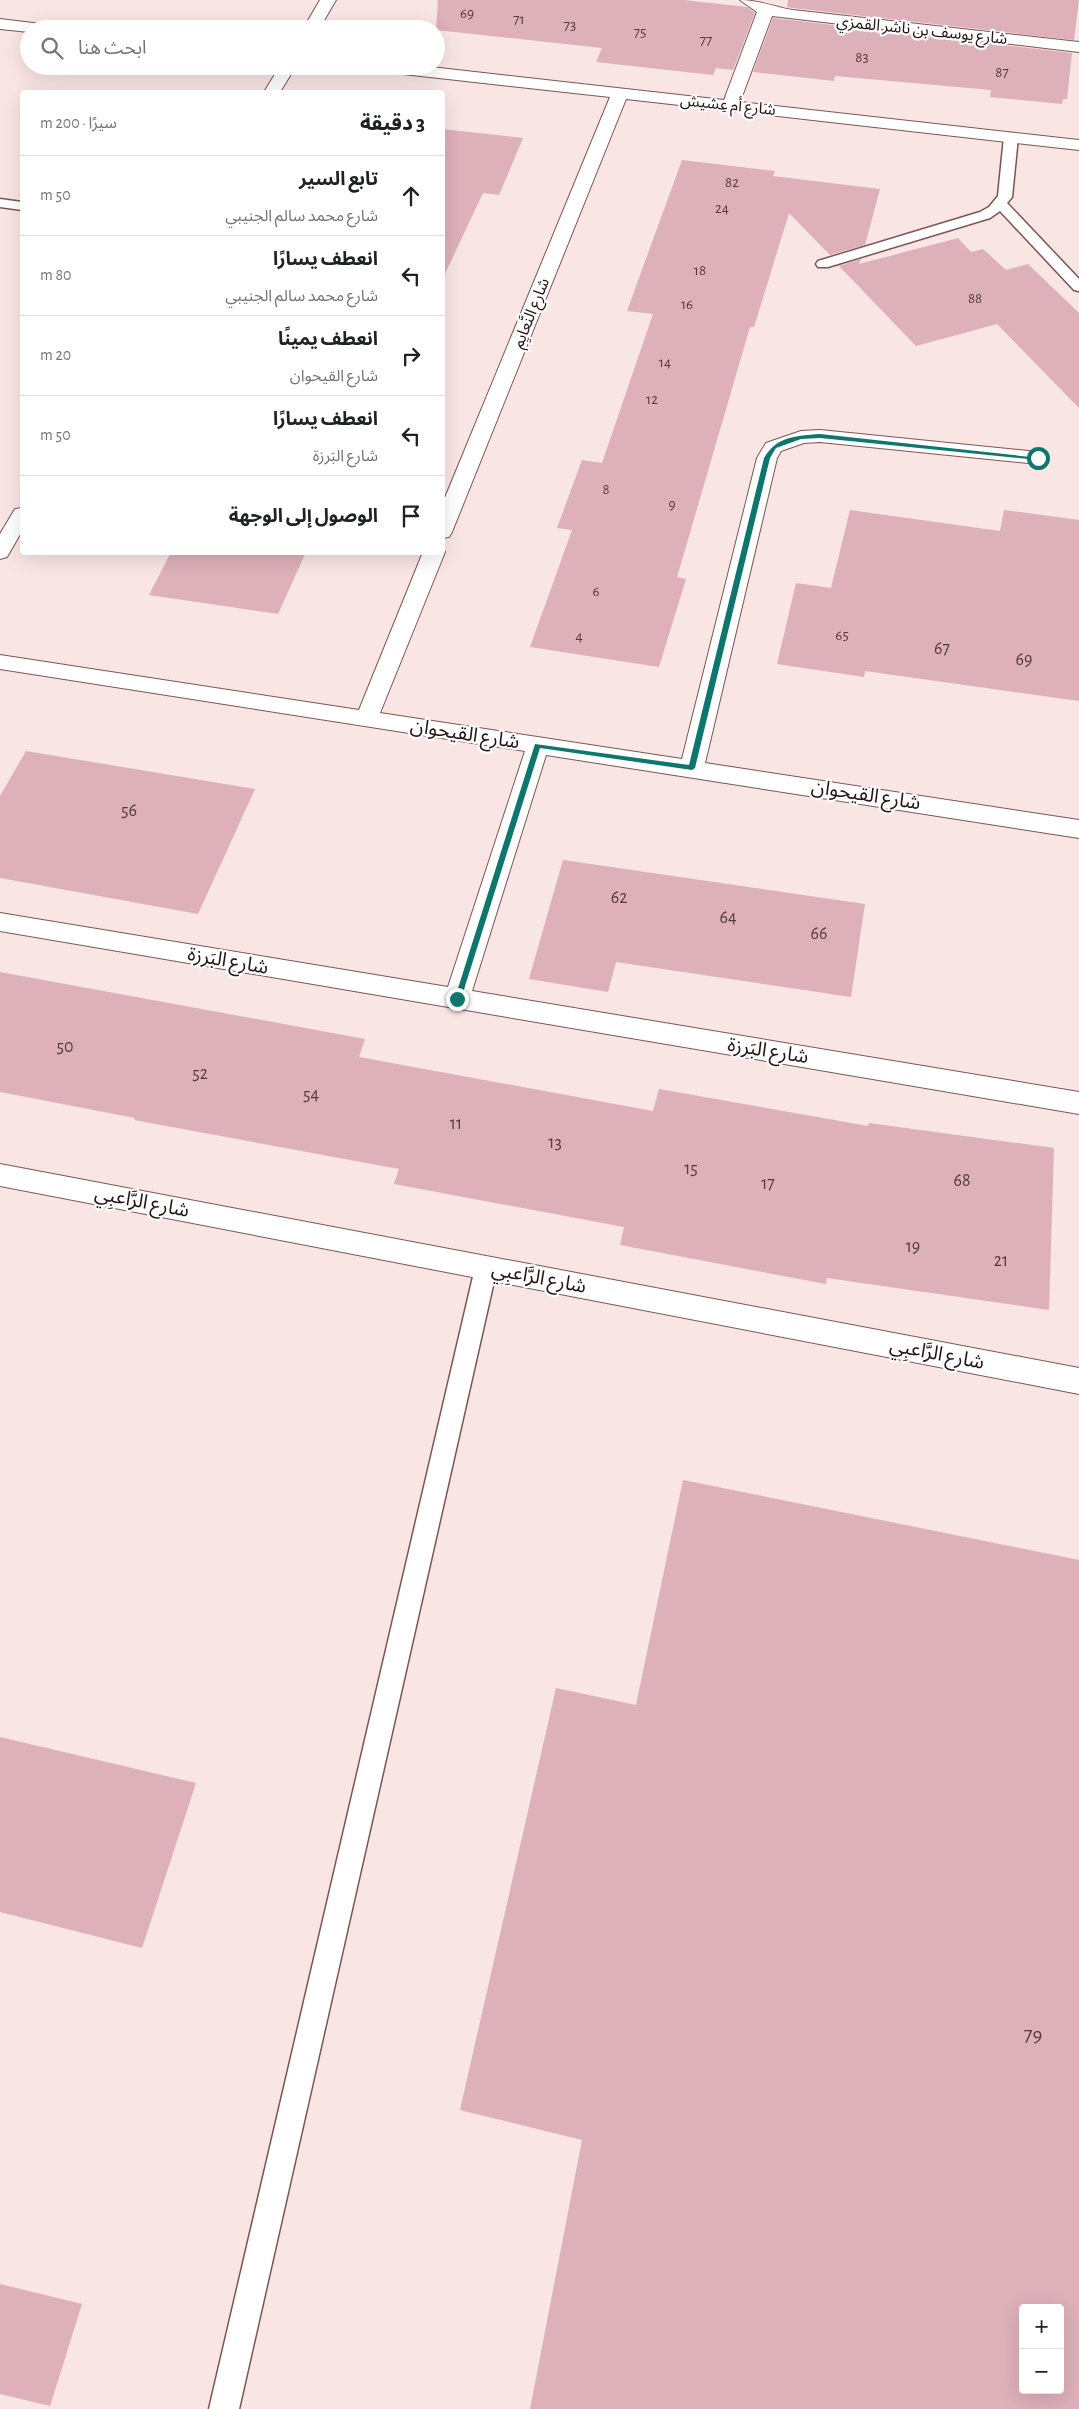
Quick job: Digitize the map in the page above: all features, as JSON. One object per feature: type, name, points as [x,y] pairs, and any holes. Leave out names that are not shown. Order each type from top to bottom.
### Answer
[{"type":"street","points":[[316,20],[328,0]]},
{"type":"street","name":"شارع يوسف بن ناشر القمزي","points":[[748,0],[766,10],[793,15],[1079,47]]},
{"type":"street","points":[[730,106],[766,10]]},
{"type":"street","points":[[0,24],[20,26]]},
{"type":"street","name":"شارع أم عِشيش","points":[[445,74],[1079,144]]},
{"type":"street","points":[[273,90],[282,75]]},
{"type":"street","name":"شارع النَّعايِم","points":[[445,525],[620,93]]},
{"type":"street","points":[[692,768],[767,458],[773,447],[801,437],[820,436],[1038,458]]},
{"type":"street","points":[[0,552],[20,517]]},
{"type":"street","points":[[367,718],[433,555]]},
{"type":"street","name":"شارع القيحوان","points":[[0,662],[1079,829]]},
{"type":"street","points":[[457,999],[538,745]]},
{"type":"street","name":"شارع البَرزة","points":[[0,922],[1079,1103]]},
{"type":"street","name":"شارع الرَّاعبِي","points":[[0,1175],[1079,1381]]},
{"type":"lane","points":[[823,264],[986,215],[1000,203],[1006,190],[1011,137]]},
{"type":"lane","points":[[0,203],[20,206]]},
{"type":"lane","points":[[1000,203],[1079,287]]},
{"type":"lane","points":[[224,2409],[486,1268]]},
{"type":"building","points":[[438,0],[683,0],[747,7],[755,13],[733,70],[716,68],[713,75],[596,62],[602,48],[445,31],[445,20],[437,20]]},
{"type":"building","points":[[788,0],[1079,0],[1074,40],[793,8],[787,7]]},
{"type":"building","points":[[773,18],[1072,53],[1067,99],[1063,99],[1062,104],[990,97],[991,90],[835,76],[834,81],[753,72]]},
{"type":"building","points":[[445,129],[523,138],[499,195],[483,193],[445,274]]},
{"type":"building","points":[[682,160],[775,171],[773,176],[880,189],[865,245],[830,255],[789,213],[754,327],[750,327],[677,577],[686,579],[659,667],[530,647],[572,530],[557,528],[582,460],[602,463],[653,314],[627,311]]},
{"type":"building","points":[[958,238],[971,252],[983,249],[1006,270],[1028,264],[1079,313],[1079,408],[997,324],[916,346],[839,266],[861,259],[859,264]]},
{"type":"building","points":[[850,510],[1000,531],[1004,510],[1079,520],[1079,701],[865,671],[864,677],[777,664],[796,583],[831,588]]},
{"type":"building","points":[[169,555],[305,555],[278,614],[149,595]]},
{"type":"building","points":[[26,751],[255,789],[198,914],[0,878],[0,796]]},
{"type":"building","points":[[563,860],[865,904],[851,997],[616,962],[608,992],[529,979]]},
{"type":"building","points":[[0,972],[365,1039],[359,1057],[653,1111],[659,1089],[868,1126],[869,1123],[1054,1148],[1049,1310],[827,1278],[826,1284],[620,1245],[624,1227],[394,1184],[399,1169],[134,1120],[135,1118],[0,1092]]},
{"type":"building","points":[[683,1480],[1079,1560],[1079,2409],[530,2409],[582,2140],[460,2110],[556,1688],[636,1705]]},
{"type":"building","points":[[0,1737],[196,1783],[142,1948],[0,1912]]},
{"type":"building","points":[[0,2284],[82,2304],[50,2406],[0,2394]]},
{"type":"route","points":[[457,999],[538,745],[692,768],[767,458],[773,447],[801,437],[820,436],[1038,458]]}]
